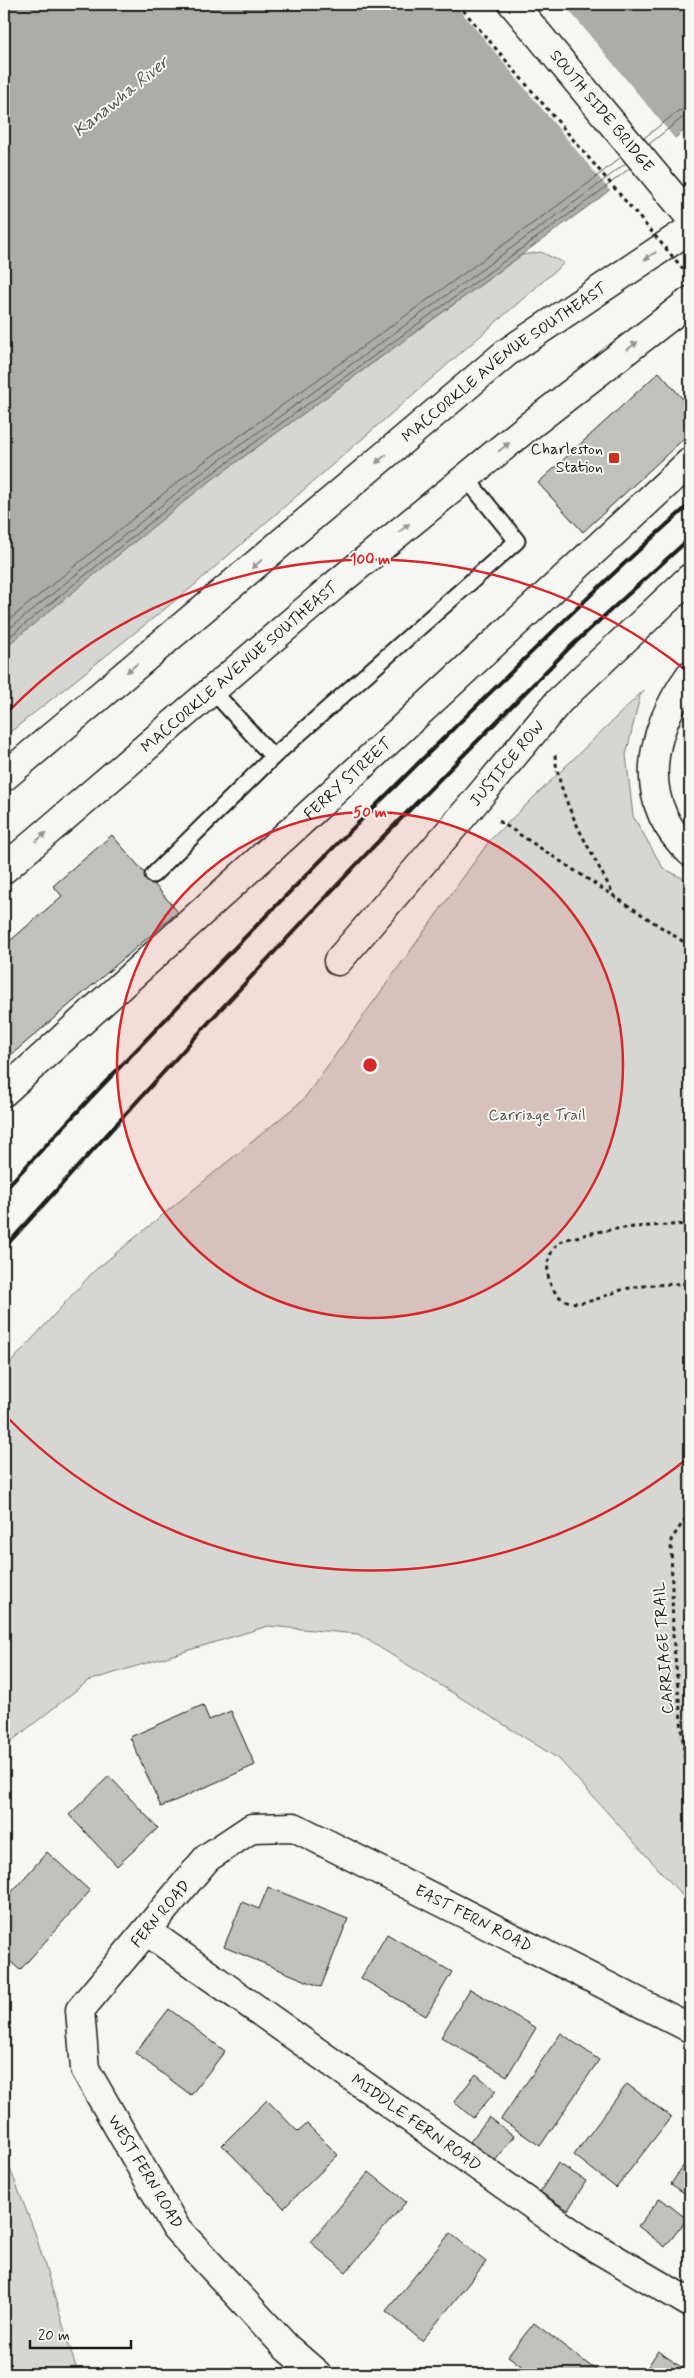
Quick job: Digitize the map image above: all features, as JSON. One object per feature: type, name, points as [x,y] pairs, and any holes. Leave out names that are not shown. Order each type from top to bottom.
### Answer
[{"type":"main road","name":"SOUTH SIDE BRIDGE","points":[[513,4],[690,217]]},
{"type":"main road","name":"MACCORKLE AVENUE SOUTHEAST","points":[[4,777],[506,353],[690,229]]},
{"type":"main road","name":"MACCORKLE AVENUE SOUTHEAST","points":[[4,869],[335,585],[466,478],[690,301]]},
{"type":"main road","name":"FERRY STREET","points":[[4,1092],[303,820],[690,462]]},
{"type":"main road","name":"JUSTICE ROW","points":[[338,961],[553,708],[690,578]]},
{"type":"main road","points":[[690,675],[663,722],[655,751],[654,789],[662,814],[672,833],[690,852]]},
{"type":"main road","name":"EAST FERN ROAD","points":[[252,1828],[294,1827],[690,2028]]},
{"type":"main road","name":"FERN ROAD","points":[[80,2010],[148,1932],[208,1858],[252,1828]]},
{"type":"main road","name":"MIDDLE FERN ROAD","points":[[148,1932],[579,2238],[690,2303]]},
{"type":"main road","name":"WEST FERN ROAD","points":[[80,2010],[85,2069],[176,2228],[287,2348],[317,2374]]},
{"type":"lane","points":[[153,875],[274,757],[516,541],[466,478]]},
{"type":"lane","points":[[212,690],[274,757]]},
{"type":"path","points":[[458,4],[690,276]]},
{"type":"path","points":[[553,708],[556,765],[568,805],[614,896]]},
{"type":"path","points":[[473,804],[690,946]]},
{"type":"path","points":[[690,1224],[607,1229],[564,1240],[557,1245],[551,1254],[547,1272],[558,1297],[569,1302],[581,1304],[626,1289],[690,1283]]},
{"type":"path","name":"CARRIAGE TRAIL","points":[[690,1512],[671,1540],[673,1635],[685,1762],[690,1788]]},
{"type":"green space","points":[[541,252],[564,263],[191,588],[4,737],[4,648],[202,487],[522,255]]},
{"type":"green space","name":"Carriage Trail","points":[[644,690],[640,696],[626,755],[633,816],[663,868],[690,882],[690,1904],[559,1759],[358,1634],[268,1626],[88,1681],[4,1747],[4,1370],[93,1272],[303,1100],[490,840]]},
{"type":"green space","points":[[4,2153],[35,2233],[78,2374],[4,2374]]},
{"type":"water","name":"Kanawha River","points":[[4,4],[690,4],[690,126],[601,197],[202,487],[4,648]]},
{"type":"pier","points":[[455,4],[564,4],[676,140],[611,192]]},
{"type":"building","name":"Charleston Station","points":[[659,372],[690,407],[690,433],[583,532],[538,483]]},
{"type":"building","points":[[112,835],[178,912],[4,1061],[4,946],[62,896],[53,886]]},
{"type":"building","points":[[203,1705],[209,1720],[231,1711],[255,1765],[161,1807],[130,1737]]},
{"type":"building","points":[[109,1776],[158,1828],[117,1866],[69,1815]]},
{"type":"building","points":[[47,1852],[90,1891],[20,1970],[4,1956],[4,1901]]},
{"type":"building","points":[[268,1887],[348,1919],[321,1987],[224,1947],[242,1902],[259,1909]]},
{"type":"building","points":[[387,1934],[452,1972],[426,2016],[361,1978]]},
{"type":"building","points":[[470,1989],[536,2028],[507,2076],[441,2037]]},
{"type":"building","points":[[169,2009],[225,2051],[191,2095],[135,2053]]},
{"type":"building","points":[[561,2033],[599,2060],[540,2146],[501,2119]]},
{"type":"building","points":[[476,2074],[496,2091],[473,2118],[454,2102]]},
{"type":"building","points":[[627,2084],[671,2117],[616,2188],[574,2155]]},
{"type":"building","points":[[267,2100],[298,2132],[307,2124],[338,2155],[284,2208],[222,2145]]},
{"type":"building","points":[[489,2117],[514,2136],[495,2161],[470,2142]]},
{"type":"building","points":[[690,2156],[690,2197],[671,2184]]},
{"type":"building","points":[[558,2163],[586,2181],[568,2210],[540,2192]]},
{"type":"building","points":[[369,2172],[406,2202],[346,2272],[310,2242]]},
{"type":"building","points":[[660,2198],[687,2219],[665,2247],[638,2226]]},
{"type":"building","points":[[450,2233],[486,2262],[422,2341],[386,2311]]},
{"type":"building","points":[[534,2323],[601,2374],[532,2374],[508,2356]]},
{"type":"building","points":[[658,2351],[690,2373],[690,2374],[643,2374]]},
{"type":"railway","points":[[4,1190],[170,1015],[339,842],[570,615],[690,504]]},
{"type":"railway","points":[[4,1248],[220,1010],[371,849],[568,649],[690,538]]},
{"type":"place","name":"Charleston Station","points":[[614,458]]}]
